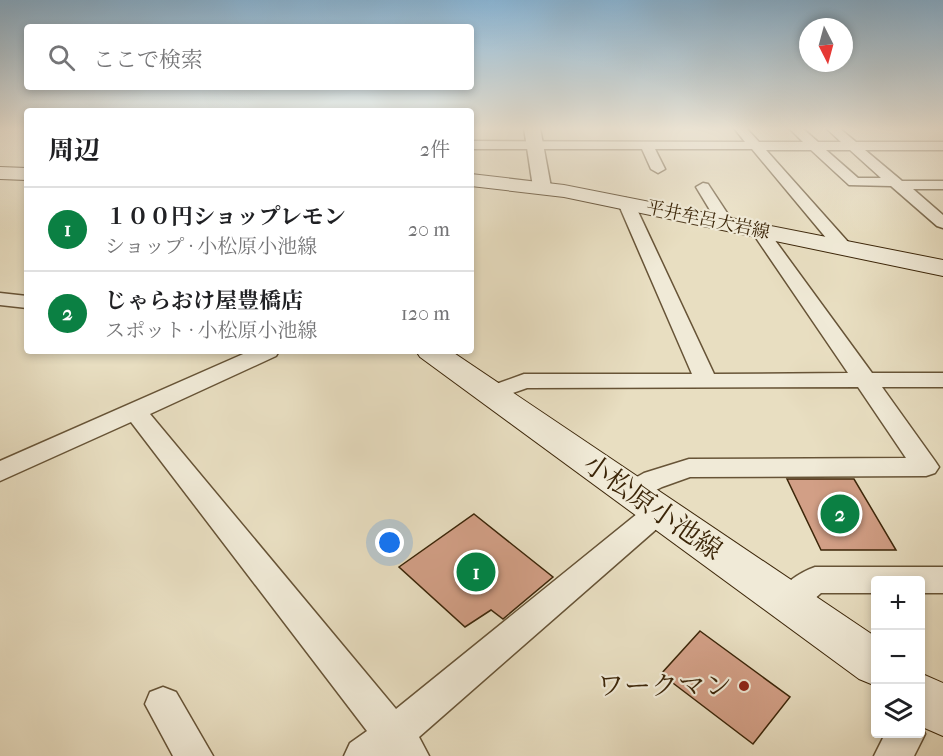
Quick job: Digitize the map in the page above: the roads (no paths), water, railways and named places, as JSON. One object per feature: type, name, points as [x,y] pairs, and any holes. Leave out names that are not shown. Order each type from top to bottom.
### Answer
[{"type":"main road","points":[[0,173],[24,174]]},
{"type":"main road","name":"平井牟呂大岩線","points":[[474,180],[542,187],[943,268]]},
{"type":"main road","name":"小松原小池線","points":[[440,354],[644,502],[871,660]]},
{"type":"street","points":[[538,163],[542,187]]},
{"type":"street","points":[[653,163],[658,169]]},
{"type":"street","points":[[770,163],[843,247]]},
{"type":"street","points":[[834,163],[854,182],[943,185]]},
{"type":"street","points":[[874,163],[943,223]]},
{"type":"street","points":[[703,187],[727,225]]},
{"type":"street","points":[[626,203],[706,380]]},
{"type":"street","points":[[363,756],[402,745],[644,502],[653,480],[689,468],[926,467],[867,380],[760,232]]},
{"type":"street","points":[[0,299],[24,302]]},
{"type":"street","points":[[0,472],[261,354]]},
{"type":"street","points":[[493,393],[524,381],[943,380]]},
{"type":"street","points":[[135,411],[402,745]]},
{"type":"street","points":[[788,602],[815,580],[943,580]]},
{"type":"street","points":[[163,704],[194,756]]},
{"type":"street","points":[[893,756],[905,738]]},
{"type":"place","name":"じゃらおけ屋豊橋店","points":[[840,514]]},
{"type":"place","name":"１００円ショップレモン","points":[[476,572]]},
{"type":"place","name":"ワークマン","points":[[744,686]]}]
